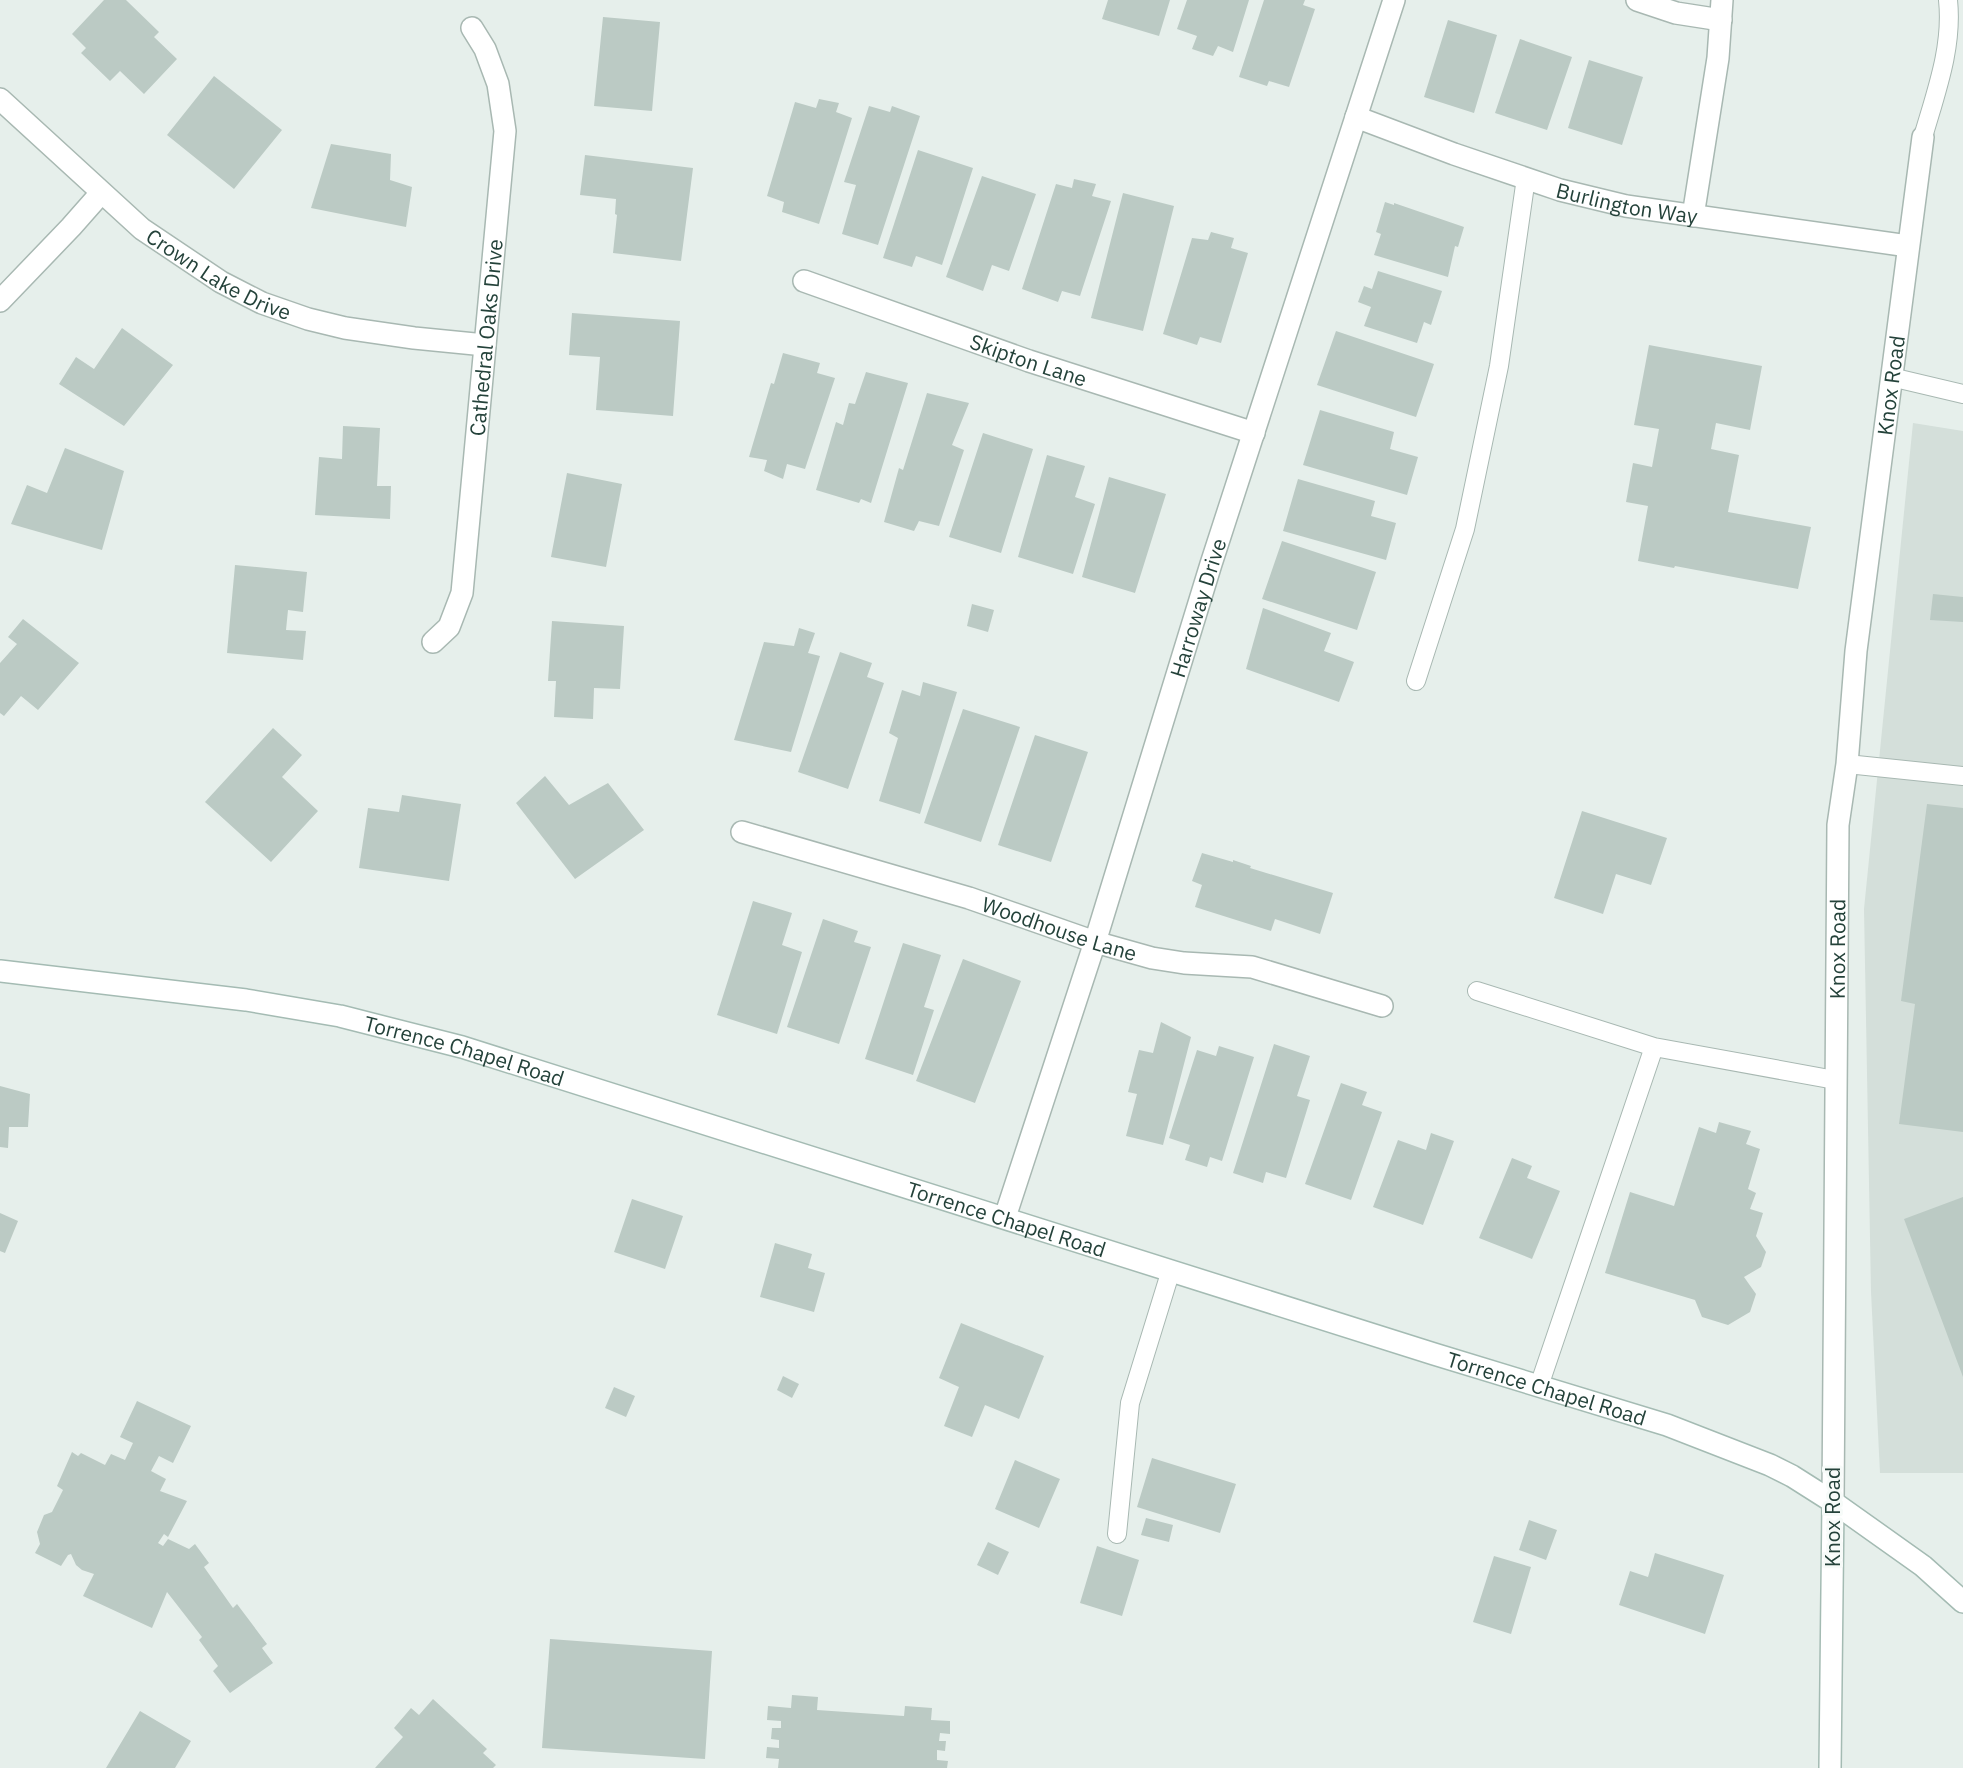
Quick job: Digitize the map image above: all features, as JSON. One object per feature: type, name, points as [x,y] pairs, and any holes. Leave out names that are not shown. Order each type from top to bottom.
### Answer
[{"type":"street","name":"Harroway Drive","points":[[1005,1217],[1095,942],[1211,564],[1394,0]]},
{"type":"street","points":[[1637,0],[1676,13],[1721,10],[1718,58],[1693,216]]},
{"type":"street","name":"Cathedral Oaks Drive","points":[[433,642],[449,627],[463,593],[505,131],[498,84],[485,49],[472,28]]},
{"type":"street","name":"Crown Lake Drive","points":[[0,99],[142,229],[221,282],[262,303],[345,328],[485,345]]},
{"type":"street","name":"Burlington Way","points":[[1356,117],[1560,190],[1626,206],[1908,246]]},
{"type":"street","name":"Knox Road","points":[[1830,1768],[1838,825],[1847,764],[1856,652],[1923,137]]},
{"type":"street","points":[[0,301],[101,193]]},
{"type":"street","name":"Skipton Lane","points":[[804,281],[1029,361],[1254,433]]},
{"type":"street","name":"Woodhouse Lane","points":[[742,832],[969,898],[1095,942],[1152,958],[1184,963],[1252,967],[1382,1006]]},
{"type":"street","name":"Torrence Chapel Road","points":[[0,971],[246,1000],[340,1016],[475,1051],[1667,1425],[1792,1476],[1923,1566],[1963,1602]]},
{"type":"lane","points":[[1923,137],[1945,59],[1950,17],[1948,0]]},
{"type":"lane","points":[[1416,681],[1465,529],[1499,366],[1526,178]]},
{"type":"lane","points":[[1891,377],[1963,394]]},
{"type":"lane","points":[[1847,764],[1963,776]]},
{"type":"lane","points":[[1477,991],[1654,1047],[1835,1080]]},
{"type":"lane","points":[[1539,1385],[1654,1047]]},
{"type":"lane","points":[[1117,1534],[1130,1403],[1171,1270]]},
{"type":"shaded area","points":[[1913,423],[1963,431],[1963,1473],[1880,1473],[1871,1292],[1864,909]]},
{"type":"building","points":[[104,0],[126,0],[159,32],[154,37],[177,59],[144,94],[120,71],[110,81],[81,53],[86,48],[72,34]]},
{"type":"building","points":[[1108,0],[1170,0],[1159,36],[1102,19]]},
{"type":"building","points":[[1187,0],[1249,0],[1233,52],[1218,46],[1213,56],[1192,49],[1197,36],[1177,29]]},
{"type":"building","points":[[1264,0],[1305,0],[1303,5],[1315,9],[1289,87],[1269,81],[1267,86],[1239,77]]},
{"type":"building","points":[[603,17],[660,22],[652,111],[594,106]]},
{"type":"building","points":[[1448,20],[1497,35],[1474,113],[1424,97]]},
{"type":"building","points":[[1520,39],[1572,57],[1547,130],[1495,113]]},
{"type":"building","points":[[1589,60],[1643,77],[1622,145],[1568,128]]},
{"type":"building","points":[[214,76],[282,130],[234,189],[167,135]]},
{"type":"building","points":[[819,99],[839,103],[836,112],[852,118],[819,224],[782,212],[784,202],[767,196],[795,102],[816,108]]},
{"type":"building","points":[[869,106],[890,112],[892,106],[920,116],[878,245],[842,234],[856,185],[844,182]]},
{"type":"building","points":[[331,144],[391,154],[390,180],[412,187],[406,227],[311,208]]},
{"type":"building","points":[[918,150],[973,168],[942,265],[916,256],[912,267],[883,258]]},
{"type":"building","points":[[585,155],[693,168],[681,261],[613,253],[616,199],[580,195]]},
{"type":"building","points":[[982,176],[1036,194],[1009,271],[992,265],[983,291],[946,277]]},
{"type":"building","points":[[1074,179],[1096,184],[1092,196],[1111,201],[1080,296],[1062,291],[1058,302],[1022,289],[1056,184],[1072,188]]},
{"type":"building","points":[[1123,193],[1174,206],[1143,331],[1091,318]]},
{"type":"building","points":[[1385,202],[1464,227],[1458,247],[1455,246],[1448,277],[1374,255],[1381,234],[1376,232]]},
{"type":"building","points":[[1211,232],[1234,238],[1231,248],[1248,253],[1221,343],[1200,337],[1197,345],[1163,334],[1192,238],[1208,240]]},
{"type":"building","points":[[1378,271],[1442,291],[1431,325],[1424,322],[1417,343],[1364,326],[1371,307],[1358,302],[1364,286],[1372,289]]},
{"type":"building","points":[[572,313],[680,321],[673,416],[596,410],[600,357],[569,355]]},
{"type":"building","points":[[122,328],[173,365],[124,426],[59,384],[76,357],[94,369]]},
{"type":"building","points":[[1336,331],[1434,364],[1416,417],[1317,385]]},
{"type":"building","points":[[1649,345],[1762,366],[1750,430],[1716,423],[1711,449],[1739,455],[1728,512],[1811,527],[1798,589],[1638,561],[1648,506],[1626,502],[1633,463],[1652,467],[1659,429],[1634,425]]},
{"type":"building","points":[[783,353],[820,363],[817,373],[835,378],[805,469],[787,464],[783,479],[764,471],[767,460],[749,457]]},
{"type":"building","points":[[866,372],[908,383],[871,503],[861,499],[859,503],[816,490],[836,422],[843,425],[849,403],[855,404]]},
{"type":"building","points":[[927,393],[969,403],[952,445],[964,450],[939,526],[919,521],[914,531],[884,522],[899,468],[903,470]]},
{"type":"building","points":[[1320,410],[1394,432],[1390,449],[1418,457],[1407,495],[1303,465]]},
{"type":"building","points":[[343,426],[380,428],[377,486],[391,486],[390,519],[315,515],[319,457],[342,459]]},
{"type":"building","points":[[983,433],[1033,449],[1001,553],[949,537]]},
{"type":"building","points":[[65,448],[124,471],[102,550],[11,524],[27,485],[47,493]]},
{"type":"building","points":[[1047,455],[1085,466],[1075,497],[1095,504],[1073,574],[1018,557]]},
{"type":"building","points":[[567,473],[622,484],[606,567],[551,557]]},
{"type":"building","points":[[1109,477],[1166,494],[1135,593],[1082,577]]},
{"type":"building","points":[[1298,479],[1375,501],[1371,516],[1396,523],[1386,560],[1283,531]]},
{"type":"building","points":[[1282,541],[1376,572],[1357,630],[1262,599]]},
{"type":"building","points":[[235,565],[307,572],[303,612],[288,610],[286,630],[306,631],[303,660],[227,653]]},
{"type":"building","points":[[1933,594],[1963,597],[1963,622],[1930,620]]},
{"type":"building","points":[[972,604],[994,610],[988,632],[967,626]]},
{"type":"building","points":[[1263,608],[1331,633],[1324,651],[1354,662],[1339,702],[1246,669]]},
{"type":"building","points":[[23,619],[79,663],[38,710],[21,696],[4,716],[0,713],[0,663],[17,644],[8,637]]},
{"type":"building","points":[[552,621],[624,626],[620,689],[594,688],[593,719],[554,717],[556,681],[548,681]]},
{"type":"building","points":[[799,628],[815,633],[808,653],[820,656],[791,752],[734,740],[764,642],[794,646]]},
{"type":"building","points":[[840,652],[872,663],[867,677],[884,683],[848,789],[798,772]]},
{"type":"building","points":[[923,682],[957,692],[920,814],[879,801],[898,738],[889,733],[902,690],[920,696]]},
{"type":"building","points":[[963,709],[1020,727],[981,842],[924,823]]},
{"type":"building","points":[[273,728],[302,755],[282,777],[318,811],[271,862],[205,802]]},
{"type":"building","points":[[1035,735],[1088,752],[1051,862],[998,845]]},
{"type":"building","points":[[545,776],[569,805],[608,783],[644,830],[575,879],[516,803]]},
{"type":"building","points":[[402,795],[461,804],[449,881],[359,868],[368,808],[399,812]]},
{"type":"building","points":[[1927,804],[1963,808],[1963,1132],[1899,1124],[1915,1004],[1901,1001]]},
{"type":"building","points":[[1582,811],[1667,838],[1651,885],[1616,874],[1603,914],[1554,898]]},
{"type":"building","points":[[1202,853],[1233,860],[1251,866],[1250,868],[1333,893],[1320,934],[1275,919],[1271,931],[1195,907],[1202,885],[1192,881]]},
{"type":"building","points":[[753,901],[792,913],[782,945],[802,952],[777,1034],[717,1015]]},
{"type":"building","points":[[823,919],[858,931],[854,942],[871,947],[839,1044],[787,1027]]},
{"type":"building","points":[[903,943],[941,955],[924,1007],[934,1010],[913,1075],[865,1059]]},
{"type":"building","points":[[963,959],[1021,981],[975,1103],[916,1081]]},
{"type":"building","points":[[1161,1022],[1191,1037],[1163,1145],[1126,1136],[1137,1094],[1128,1092],[1139,1050],[1153,1053]]},
{"type":"building","points":[[1274,1044],[1310,1056],[1297,1096],[1310,1100],[1286,1178],[1266,1172],[1263,1183],[1233,1173]]},
{"type":"building","points":[[1219,1046],[1254,1057],[1222,1161],[1210,1157],[1207,1167],[1185,1160],[1190,1145],[1169,1138],[1197,1050],[1216,1056]]},
{"type":"building","points":[[1341,1083],[1367,1092],[1362,1105],[1382,1112],[1351,1200],[1305,1184]]},
{"type":"building","points":[[0,1086],[30,1094],[28,1127],[9,1127],[8,1148],[0,1147]]},
{"type":"building","points":[[1719,1122],[1751,1131],[1746,1144],[1760,1149],[1748,1189],[1756,1193],[1750,1209],[1763,1213],[1756,1236],[1766,1252],[1761,1267],[1744,1277],[1756,1294],[1750,1312],[1728,1325],[1702,1317],[1695,1300],[1605,1273],[1630,1192],[1674,1206],[1699,1127],[1716,1133]]},
{"type":"building","points":[[1431,1133],[1454,1141],[1423,1225],[1373,1207],[1398,1140],[1426,1150]]},
{"type":"building","points":[[1512,1158],[1532,1166],[1527,1178],[1560,1191],[1532,1259],[1479,1238]]},
{"type":"building","points":[[1963,1197],[1963,1377],[1904,1219]]},
{"type":"building","points":[[632,1199],[683,1216],[665,1269],[614,1252]]},
{"type":"building","points":[[0,1213],[18,1221],[5,1253],[0,1251]]},
{"type":"building","points":[[775,1243],[812,1254],[808,1268],[825,1273],[814,1312],[760,1297]]},
{"type":"building","points":[[961,1323],[1044,1356],[1019,1419],[985,1405],[972,1437],[944,1426],[959,1387],[939,1378]]},
{"type":"building","points":[[783,1376],[799,1384],[792,1398],[777,1390]]},
{"type":"building","points":[[614,1387],[635,1396],[626,1417],[605,1408]]},
{"type":"building","points":[[137,1401],[191,1426],[173,1463],[159,1456],[151,1471],[166,1479],[160,1491],[187,1501],[168,1537],[164,1534],[158,1543],[163,1546],[168,1539],[189,1549],[195,1544],[209,1563],[204,1567],[233,1608],[237,1604],[267,1644],[262,1648],[273,1663],[230,1693],[213,1671],[218,1666],[199,1640],[202,1637],[167,1592],[152,1628],[83,1596],[94,1574],[76,1565],[71,1554],[61,1566],[35,1553],[40,1544],[37,1532],[44,1515],[52,1512],[63,1490],[57,1486],[72,1452],[78,1456],[81,1453],[105,1465],[111,1454],[125,1460],[133,1443],[120,1437]]},
{"type":"building","points":[[1152,1458],[1236,1484],[1220,1533],[1137,1507]]},
{"type":"building","points":[[1015,1460],[1060,1479],[1039,1528],[995,1509]]},
{"type":"building","points":[[1146,1518],[1173,1525],[1169,1542],[1141,1535]]},
{"type":"building","points":[[1529,1520],[1557,1530],[1546,1560],[1519,1550]]},
{"type":"building","points":[[988,1542],[1009,1552],[998,1575],[977,1565]]},
{"type":"building","points":[[1097,1546],[1139,1560],[1122,1616],[1080,1603]]},
{"type":"building","points":[[1655,1553],[1724,1575],[1705,1634],[1619,1605],[1630,1571],[1648,1577]]},
{"type":"building","points":[[1494,1556],[1531,1567],[1511,1634],[1473,1622]]},
{"type":"building","points":[[550,1639],[712,1651],[705,1759],[542,1748]]},
{"type":"building","points":[[792,1695],[818,1697],[817,1710],[904,1716],[905,1706],[932,1708],[931,1720],[950,1721],[950,1734],[940,1733],[939,1741],[946,1741],[945,1751],[937,1750],[937,1760],[948,1761],[947,1768],[778,1768],[779,1759],[766,1758],[767,1747],[779,1748],[779,1740],[771,1739],[772,1728],[781,1728],[781,1721],[767,1720],[768,1706],[791,1708]]},
{"type":"building","points":[[433,1699],[487,1749],[483,1753],[496,1765],[493,1768],[375,1768],[403,1737],[394,1728],[411,1708],[419,1715]]},
{"type":"building","points":[[140,1711],[191,1741],[175,1768],[106,1768]]}]
